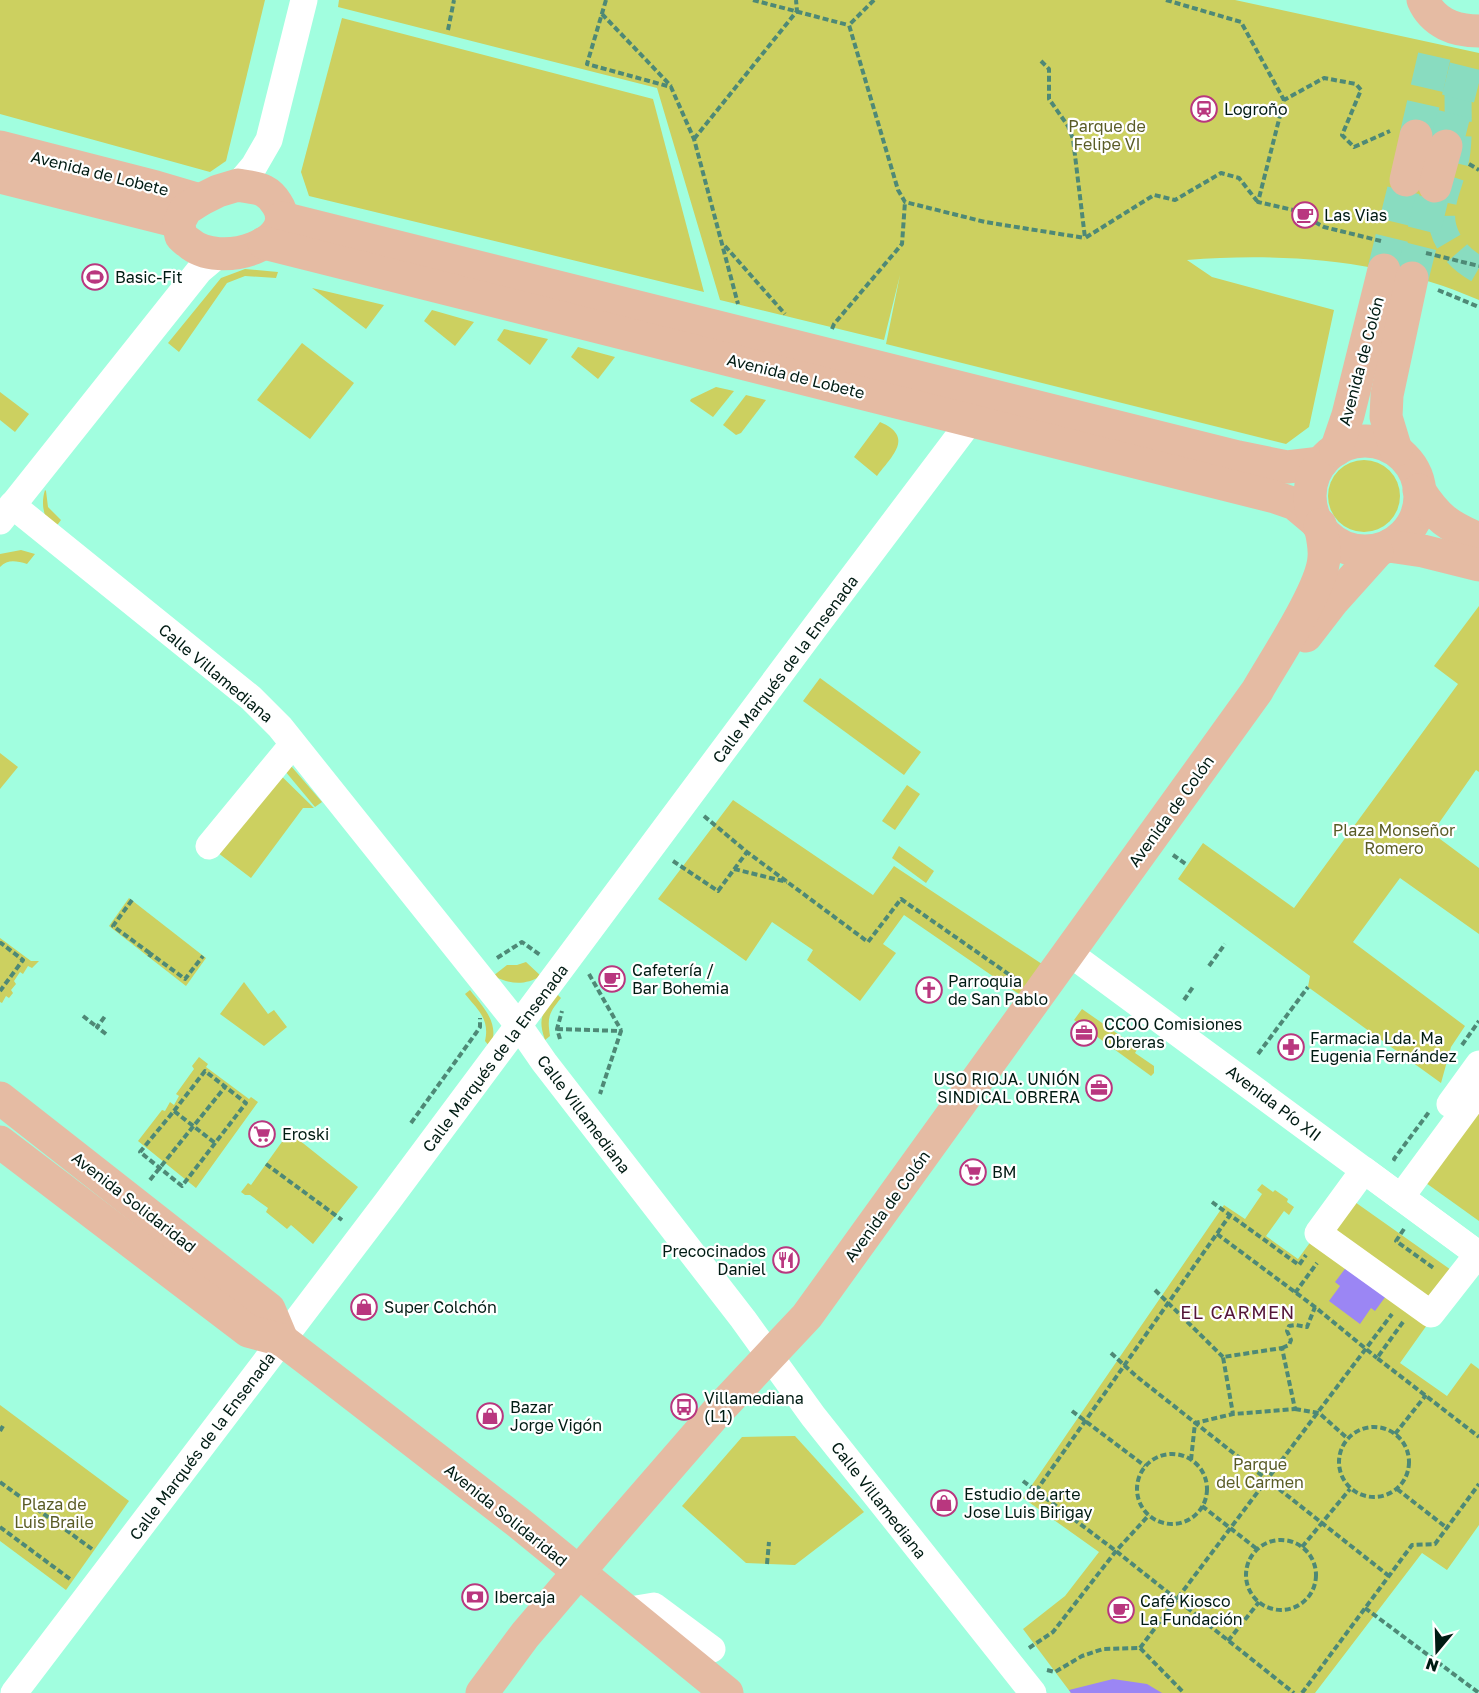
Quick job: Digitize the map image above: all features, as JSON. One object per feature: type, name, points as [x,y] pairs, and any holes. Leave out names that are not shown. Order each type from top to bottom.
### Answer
[{"type":"main road","points":[[1424,2],[1433,15],[1443,23],[1476,40]]},
{"type":"main road","points":[[1424,2],[1435,24],[1437,44]]},
{"type":"main road","points":[[1418,138],[1420,183]]},
{"type":"main road","name":"Avenida de Lobete","points":[[0,147],[187,219]]},
{"type":"main road","name":"Avenida de Lobete","points":[[0,177],[187,219]]},
{"type":"main road","points":[[238,185],[264,191],[273,220],[247,252],[218,255],[195,249],[187,219],[218,191],[238,185]]},
{"type":"main road","name":"Avenida de Lobete","points":[[273,220],[746,333],[1260,462],[1287,467],[1328,457]]},
{"type":"main road","name":"Avenida de Lobete","points":[[273,220],[971,420],[1275,497],[1295,504],[1320,525]]},
{"type":"main road","name":"Avenida de Colón","points":[[1396,450],[1386,417],[1387,395],[1408,278]]},
{"type":"main road","name":"Avenida de Colón","points":[[1328,457],[1354,393],[1408,278]]},
{"type":"main road","points":[[1479,539],[1454,528],[1433,511],[1419,490],[1411,466],[1396,450],[1386,444],[1368,441],[1348,443],[1328,457],[1315,474],[1310,498],[1313,508],[1320,525],[1329,538],[1337,544],[1355,551],[1383,549],[1424,551],[1479,565]]},
{"type":"main road","points":[[1383,549],[1402,537],[1412,524],[1418,507],[1419,490]]},
{"type":"main road","name":"Avenida de Colón","points":[[482,1693],[525,1635],[578,1573],[807,1316],[1257,691],[1320,577],[1324,559],[1320,525]]},
{"type":"main road","name":"Avenida de Colón","points":[[1257,691],[1296,650],[1334,601],[1383,549]]},
{"type":"main road","name":"Avenida Solidaridad","points":[[6,1115],[156,1219],[269,1309],[282,1340]]},
{"type":"main road","name":"Avenida Solidaridad","points":[[0,1142],[248,1331],[282,1340],[519,1523],[727,1693]]},
{"type":"street","points":[[238,185],[254,166],[269,140],[304,0]]},
{"type":"street","points":[[269,140],[273,220]]},
{"type":"street","points":[[169,308],[183,267],[187,219]]},
{"type":"street","points":[[6,513],[199,271],[218,255]]},
{"type":"street","name":"Calle Marqués de la Ensenada","points":[[14,1693],[362,1235],[971,420]]},
{"type":"street","name":"Calle Villamediana","points":[[6,513],[251,698],[279,727],[519,1026],[813,1416],[1033,1693]]},
{"type":"street","points":[[209,846],[293,744]]},
{"type":"street","name":"Avenida Pío XII","points":[[1068,952],[1478,1255]]},
{"type":"street","points":[[1406,1167],[1479,1064]]},
{"type":"street","points":[[1410,1204],[1479,1091]]},
{"type":"street","points":[[1364,1170],[1318,1233],[1431,1314],[1478,1255]]},
{"type":"street","points":[[624,1611],[654,1606],[712,1649]]},
{"type":"path","points":[[448,30],[454,0]]},
{"type":"path","points":[[606,0],[587,64],[671,87]]},
{"type":"path","points":[[753,0],[849,25]]},
{"type":"path","points":[[694,139],[797,11],[796,0]]},
{"type":"path","points":[[849,25],[874,0]]},
{"type":"path","points":[[1166,0],[1241,22],[1284,100],[1258,202]]},
{"type":"path","points":[[602,14],[671,87],[694,139],[746,333]]},
{"type":"path","points":[[823,353],[834,324],[902,244],[904,202],[898,190],[849,25]]},
{"type":"path","points":[[1041,61],[1048,69],[1049,99],[1068,126],[1073,139],[1085,238]]},
{"type":"path","points":[[1284,100],[1324,78],[1356,84],[1362,90],[1342,135],[1354,147],[1418,138]]},
{"type":"path","points":[[904,202],[985,222],[1085,238],[1154,195],[1175,200],[1221,173],[1239,178],[1258,202],[1293,210],[1324,227]]},
{"type":"path","points":[[723,244],[792,322]]},
{"type":"path","points":[[1408,278],[1479,307]]},
{"type":"path","points":[[704,816],[747,852],[868,942],[901,899],[1021,982]]},
{"type":"path","points":[[672,860],[718,891],[747,852]]},
{"type":"path","points":[[734,869],[791,883]]},
{"type":"path","points":[[132,900],[114,926],[150,955],[185,980],[203,956]]},
{"type":"path","points":[[475,972],[522,942],[561,970]]},
{"type":"path","points":[[0,943],[23,960],[0,991]]},
{"type":"path","points":[[1209,966],[1225,945]]},
{"type":"path","points":[[589,974],[621,1031],[600,1094]]},
{"type":"path","points":[[1184,1000],[1193,987]]},
{"type":"path","points":[[1258,1054],[1308,987]]},
{"type":"path","points":[[98,1027],[106,1015]]},
{"type":"path","points":[[83,1016],[106,1034]]},
{"type":"path","points":[[408,1127],[480,1027],[480,1017]]},
{"type":"path","points":[[557,1029],[621,1031]]},
{"type":"path","points":[[205,1071],[225,1087],[246,1103],[182,1186],[140,1152],[205,1071]]},
{"type":"path","points":[[148,1183],[225,1087]]},
{"type":"path","points":[[174,1112],[215,1143]]},
{"type":"path","points":[[267,1164],[362,1235]]},
{"type":"path","points":[[1212,1202],[1299,1265],[1327,1239]]},
{"type":"path","points":[[1036,1491],[1230,1215]]},
{"type":"path","points":[[1217,1234],[1315,1307],[1377,1358]]},
{"type":"path","points":[[1295,1293],[1327,1239]]},
{"type":"path","points":[[1155,1290],[1223,1357],[1233,1414]]},
{"type":"path","points":[[1223,1357],[1289,1345],[1291,1340],[1287,1331],[1289,1326],[1307,1327],[1315,1307]]},
{"type":"path","points":[[1140,1648],[1377,1335]]},
{"type":"path","points":[[1282,1348],[1295,1409]]},
{"type":"path","points":[[1111,1353],[1195,1423],[1389,1576]]},
{"type":"path","points":[[1395,1434],[1426,1395]]},
{"type":"path","points":[[1195,1423],[1233,1414],[1295,1409],[1318,1413],[1347,1438]]},
{"type":"path","points":[[1072,1411],[1145,1466]]},
{"type":"path","points":[[1191,1460],[1195,1423]]},
{"type":"path","points":[[0,1431],[3,1426]]},
{"type":"path","points":[[1365,1428],[1386,1429],[1403,1442],[1409,1461],[1408,1471],[1404,1481],[1397,1489],[1379,1498],[1359,1494],[1350,1489],[1343,1480],[1338,1459],[1347,1438],[1365,1428]]},
{"type":"path","points":[[1170,1454],[1182,1455],[1191,1460],[1200,1468],[1205,1479],[1207,1491],[1202,1506],[1189,1519],[1172,1524],[1160,1522],[1149,1515],[1137,1498],[1140,1473],[1145,1466],[1158,1456],[1170,1454]]},
{"type":"path","points":[[0,1482],[100,1555]]},
{"type":"path","points":[[1023,1482],[1116,1551],[1294,1693]]},
{"type":"path","points":[[1302,1693],[1412,1545],[1435,1545],[1479,1484]]},
{"type":"path","points":[[1302,1547],[1350,1489]]},
{"type":"path","points":[[1397,1489],[1447,1528]]},
{"type":"path","points":[[1202,1506],[1257,1549]]},
{"type":"path","points":[[1008,1662],[1053,1632],[1116,1551],[1149,1515]]},
{"type":"path","points":[[0,1527],[90,1594]]},
{"type":"path","points":[[1280,1540],[1292,1542],[1309,1554],[1315,1565],[1316,1578],[1312,1592],[1304,1602],[1294,1608],[1282,1610],[1269,1608],[1252,1595],[1247,1584],[1246,1572],[1250,1559],[1257,1549],[1268,1542],[1280,1540]]},
{"type":"path","points":[[767,1564],[769,1542]]},
{"type":"path","points":[[1228,1641],[1259,1602]]},
{"type":"path","points":[[1365,1608],[1479,1693]]},
{"type":"path","points":[[1008,1662],[1055,1672],[1103,1649],[1140,1648],[1184,1693]]},
{"type":"green space","points":[[0,0],[265,0],[226,161],[210,172],[0,114]]},
{"type":"green space","name":"Parque de Felipe VI","points":[[339,0],[1235,0],[1479,53],[1479,300],[1445,286],[1409,276],[1336,262],[1261,257],[1187,260],[1212,277],[1334,310],[1309,427],[1286,444],[886,344],[900,275],[884,340],[720,300],[657,88],[338,7]]},
{"type":"green space","points":[[342,18],[653,99],[704,292],[309,196],[301,172]]},
{"type":"green space","points":[[245,269],[278,272],[276,278],[245,276],[227,283],[179,352],[168,343],[221,278]]},
{"type":"green space","points":[[312,288],[384,305],[366,329]]},
{"type":"green space","points":[[432,310],[474,322],[455,346],[424,321]]},
{"type":"green space","points":[[504,329],[548,339],[530,365],[497,340]]},
{"type":"green space","points":[[302,343],[354,383],[310,439],[257,400]]},
{"type":"green space","points":[[578,347],[615,357],[598,379],[571,357]]},
{"type":"green space","points":[[716,387],[734,391],[713,417],[690,401]]},
{"type":"green space","points":[[0,392],[29,414],[15,432],[0,420]]},
{"type":"green space","points":[[746,395],[766,400],[741,433],[736,435],[723,425]]},
{"type":"green space","points":[[880,422],[891,428],[898,440],[894,454],[877,476],[854,457]]},
{"type":"green space","points":[[1364,460],[1378,463],[1390,470],[1397,482],[1400,496],[1397,510],[1390,522],[1378,529],[1364,532],[1350,529],[1338,522],[1331,510],[1328,496],[1331,482],[1338,470],[1350,463]]},
{"type":"green space","points":[[45,490],[48,507],[61,520],[52,532],[44,512]]},
{"type":"green space","points":[[21,550],[35,554],[27,564],[12,561],[0,567],[0,554]]},
{"type":"green space","name":"Plaza Monseñor Romero","points":[[1479,606],[1479,772],[1476,770],[1432,833],[1479,868],[1479,934],[1400,878],[1353,942],[1465,1026],[1451,1047],[1441,1083],[1308,987],[1310,976],[1178,879],[1203,843],[1294,908],[1458,684],[1434,666]]},
{"type":"green space","points":[[820,678],[921,752],[904,775],[803,701]]},
{"type":"green space","points":[[0,753],[18,767],[0,789]]},
{"type":"green space","points":[[285,759],[322,802],[315,807],[280,765]]},
{"type":"green space","points":[[265,760],[314,808],[303,808],[251,878],[201,840]]},
{"type":"green space","points":[[907,785],[920,794],[895,830],[882,821]]},
{"type":"green space","points":[[733,800],[873,895],[894,866],[1054,972],[1032,1003],[904,915],[883,944],[896,953],[860,1001],[807,960],[813,950],[772,922],[746,961],[658,899]]},
{"type":"green space","points":[[899,846],[934,871],[926,883],[892,858]]},
{"type":"green space","points":[[129,898],[206,958],[186,986],[109,926]]},
{"type":"green space","points":[[0,938],[31,961],[39,961],[32,968],[28,966],[23,974],[20,972],[11,990],[13,993],[9,998],[6,996],[2,1003],[0,1002]]},
{"type":"green space","points":[[526,962],[541,976],[517,983],[493,976],[507,965]]},
{"type":"green space","points":[[244,982],[268,1014],[274,1010],[287,1027],[264,1046],[220,1014]]},
{"type":"green space","points":[[470,990],[485,1009],[492,1023],[493,1039],[490,1047],[485,1041],[486,1027],[482,1015],[465,994]]},
{"type":"green space","points":[[556,993],[561,998],[550,1016],[550,1036],[545,1040],[542,1026],[543,1015]]},
{"type":"green space","points":[[1082,1009],[1138,1048],[1135,1053],[1154,1066],[1154,1073],[1151,1076],[1074,1020]]},
{"type":"green space","points":[[199,1057],[208,1064],[206,1067],[249,1099],[251,1097],[258,1102],[196,1188],[138,1141],[162,1110],[165,1111],[170,1102],[174,1105],[179,1096],[176,1094],[194,1069],[192,1066]]},
{"type":"green space","points":[[1479,1109],[1479,1221],[1426,1183]]},
{"type":"green space","points":[[289,1132],[358,1187],[313,1244],[291,1225],[287,1229],[266,1212],[268,1208],[250,1195],[241,1192],[248,1183],[251,1185]]},
{"type":"green space","name":"Parque del Carmen","points":[[1262,1184],[1288,1199],[1287,1202],[1294,1207],[1289,1215],[1284,1211],[1266,1236],[1298,1259],[1345,1195],[1461,1277],[1400,1363],[1447,1396],[1471,1363],[1479,1369],[1479,1525],[1447,1570],[1422,1553],[1315,1693],[1071,1693],[1023,1629],[1065,1596],[1099,1552],[1023,1498],[1224,1205],[1245,1219],[1262,1194],[1257,1190]]},
{"type":"green space","name":"Plaza de Luis Braile","points":[[0,1405],[129,1501],[66,1590],[0,1541]]},
{"type":"green space","points":[[795,1436],[864,1512],[795,1565],[746,1563],[682,1506],[742,1437]]},
{"type":"shaded area","points":[[1351,1261],[1391,1289],[1375,1311],[1371,1308],[1360,1324],[1329,1301],[1340,1286],[1335,1282]]},
{"type":"shaded area","points":[[1113,1679],[1147,1684],[1162,1693],[1071,1693],[1069,1690]]},
{"type":"tunnel","points":[[1416,136],[1437,44]]},
{"type":"tunnel","points":[[1446,146],[1470,51]]},
{"type":"tunnel","points":[[1458,95],[1457,151],[1444,196],[1442,219],[1444,230],[1452,247],[1462,258],[1479,270]]},
{"type":"tunnel","points":[[1384,270],[1406,180]]},
{"type":"tunnel","points":[[1412,278],[1435,186]]},
{"type":"place","name":"Logroño","points":[[1204,109]]},
{"type":"place","name":"Las Vias","points":[[1305,215]]},
{"type":"place","name":"Basic-Fit","points":[[95,277]]},
{"type":"place","name":"Cafetería / Bar Bohemia","points":[[612,979]]},
{"type":"place","name":"Parroquia de San Pablo","points":[[929,990]]},
{"type":"place","name":"CCOO Comisiones Obreras","points":[[1084,1033]]},
{"type":"place","name":"Farmacia Lda. Mª Eugenia Fernández","points":[[1291,1047]]},
{"type":"place","name":"USO RIOJA. UNIÓN SINDICAL OBRERA","points":[[1099,1088]]},
{"type":"place","name":"Eroski","points":[[262,1134]]},
{"type":"place","name":"BM","points":[[973,1172]]},
{"type":"place","name":"Precocinados Daniel","points":[[786,1260]]},
{"type":"place","name":"Super Colchón","points":[[364,1307]]},
{"type":"place","name":"Villamediana (L1)","points":[[684,1407]]},
{"type":"place","name":"Bazar Jorge Vigón","points":[[490,1416]]},
{"type":"place","name":"Estudio de arte Jose Luis Birigay","points":[[944,1503]]},
{"type":"place","name":"Ibercaja","points":[[475,1597]]},
{"type":"place","name":"Café Kiosco La Fundación","points":[[1121,1610]]},
{"type":"district","name":"EL CARMEN","points":[[1238,1312]]}]
